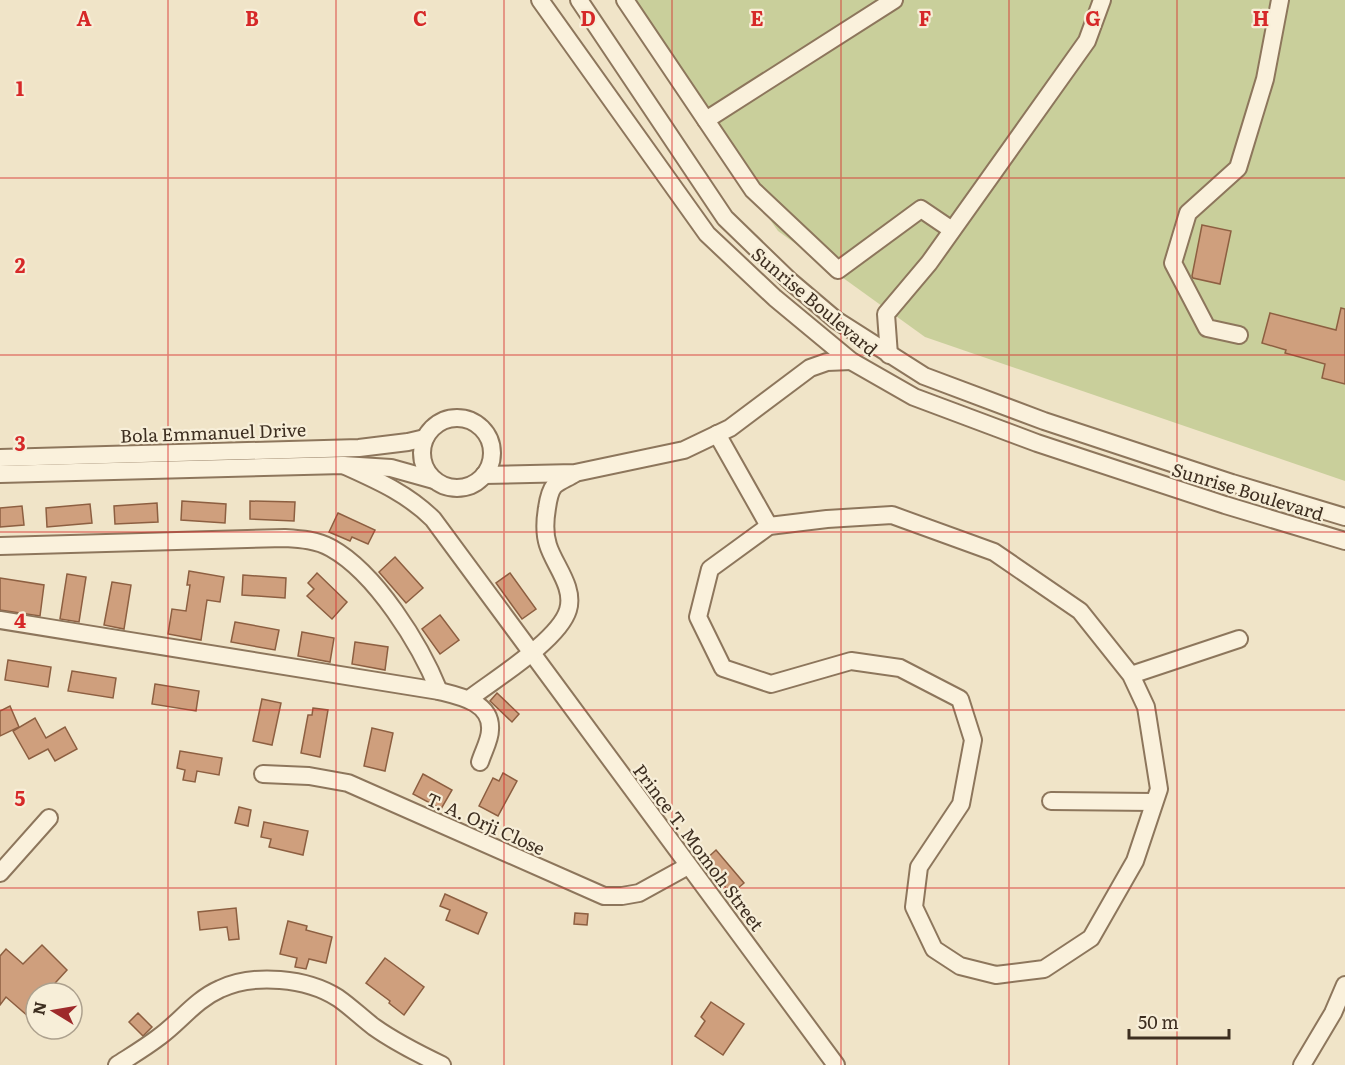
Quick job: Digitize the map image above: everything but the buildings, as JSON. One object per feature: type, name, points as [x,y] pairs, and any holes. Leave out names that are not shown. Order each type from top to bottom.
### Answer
[{"type":"street","name":"Sunrise Boulevard","points":[[540,0],[707,234],[775,298],[850,361],[914,398],[1037,443],[1345,542]]},
{"type":"street","name":"Sunrise Boulevard","points":[[579,0],[725,218],[790,281],[836,320],[924,376],[1044,421],[1232,483],[1345,517]]},
{"type":"street","points":[[625,0],[753,190],[838,270],[921,209],[952,230]]},
{"type":"street","points":[[706,120],[894,0]]},
{"type":"street","points":[[890,355],[886,314],[929,263],[1087,41],[1102,0]]},
{"type":"street","points":[[1239,335],[1207,328],[1173,263],[1188,213],[1238,168],[1265,79],[1280,0]]},
{"type":"street","points":[[484,475],[575,473],[684,450],[730,428],[810,369],[827,362],[850,361]]},
{"type":"street","points":[[465,418],[476,423],[485,431],[492,454],[490,465],[484,475],[476,483],[465,487],[443,486],[434,480],[426,471],[422,460],[425,438],[432,428],[442,421],[465,418]]},
{"type":"street","points":[[717,434],[769,526]]},
{"type":"street","name":"Bola Emmanuel Drive","points":[[0,458],[359,448],[425,438]]},
{"type":"street","name":"Bola Emmanuel Drive","points":[[0,474],[343,465],[391,468],[434,480]]},
{"type":"street","name":"Prince T. Momoh Street","points":[[343,465],[402,493],[418,504],[432,519],[836,1065]]},
{"type":"street","points":[[469,699],[531,653],[564,621],[569,599],[566,583],[547,543],[545,522],[553,487],[575,473]]},
{"type":"street","points":[[892,515],[993,552],[1080,611],[1131,675],[1146,707],[1158,789],[1135,861],[1091,938],[1044,969],[996,975],[960,966],[934,950],[914,907],[919,867],[961,804],[973,740],[960,699],[900,668],[851,661],[771,684],[723,668],[698,617],[710,569],[769,526],[827,519],[892,515]]},
{"type":"street","points":[[0,546],[285,538],[306,540],[329,547],[352,562],[379,591],[420,649],[439,691]]},
{"type":"street","points":[[0,620],[439,691],[469,699],[482,709],[488,719],[490,730],[480,762]]},
{"type":"street","points":[[1131,675],[1239,639]]},
{"type":"street","name":"T. A. Orji Close","points":[[263,774],[309,776],[348,783],[604,896],[639,893],[688,866]]},
{"type":"street","points":[[1051,801],[1154,802]]},
{"type":"street","points":[[0,873],[49,818]]},
{"type":"street","points":[[117,1065],[160,1037],[192,1006],[219,989],[247,980],[290,980],[337,998],[374,1028],[442,1065]]},
{"type":"street","points":[[1302,1065],[1333,1013],[1345,985]]},
{"type":"green space","points":[[617,0],[1345,0],[1345,481],[925,337],[778,231]]}]
